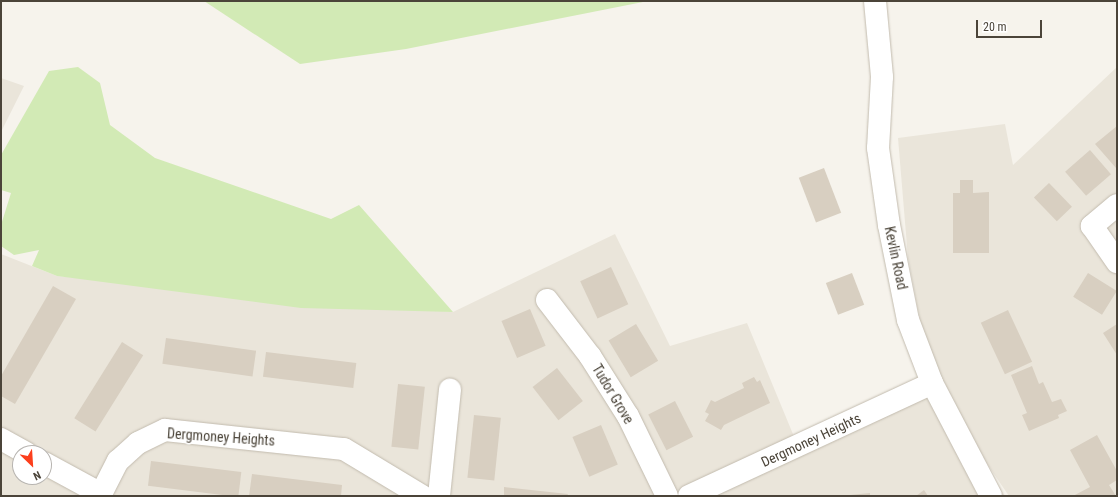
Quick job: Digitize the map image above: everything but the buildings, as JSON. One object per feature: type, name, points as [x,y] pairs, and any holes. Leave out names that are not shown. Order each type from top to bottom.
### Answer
[{"type":"street","name":"Kevlin Road","points":[[875,1],[882,77],[878,148],[889,225],[908,320],[932,383],[991,496]]},
{"type":"street","points":[[1117,205],[1092,226],[1117,262]]},
{"type":"street","name":"Tudor Grove","points":[[547,300],[590,356],[628,416],[667,496]]},
{"type":"street","name":"Dergmoney Heights","points":[[689,496],[932,383]]},
{"type":"street","points":[[439,496],[450,390]]},
{"type":"street","name":"Dergmoney Heights","points":[[52,467],[101,494],[118,461],[138,443],[165,430],[344,449],[422,496]]},
{"type":"street","points":[[1,439],[12,445]]},
{"type":"shaded area","points":[[1117,67],[1117,496],[1009,496],[934,386],[944,408],[1005,496],[1,496],[1,254],[57,276],[453,312],[615,234],[670,346],[747,323],[795,439],[932,383],[908,258],[898,138],[1005,124],[1013,165]]},
{"type":"shaded area","points":[[1,78],[24,86],[1,132]]},
{"type":"green space","points":[[204,1],[648,1],[406,49],[300,64]]},
{"type":"green space","points":[[78,67],[100,83],[110,125],[155,158],[331,219],[359,205],[453,312],[301,308],[57,276],[32,266],[39,250],[14,255],[1,246],[1,225],[11,193],[1,190],[1,155],[49,71]]}]
